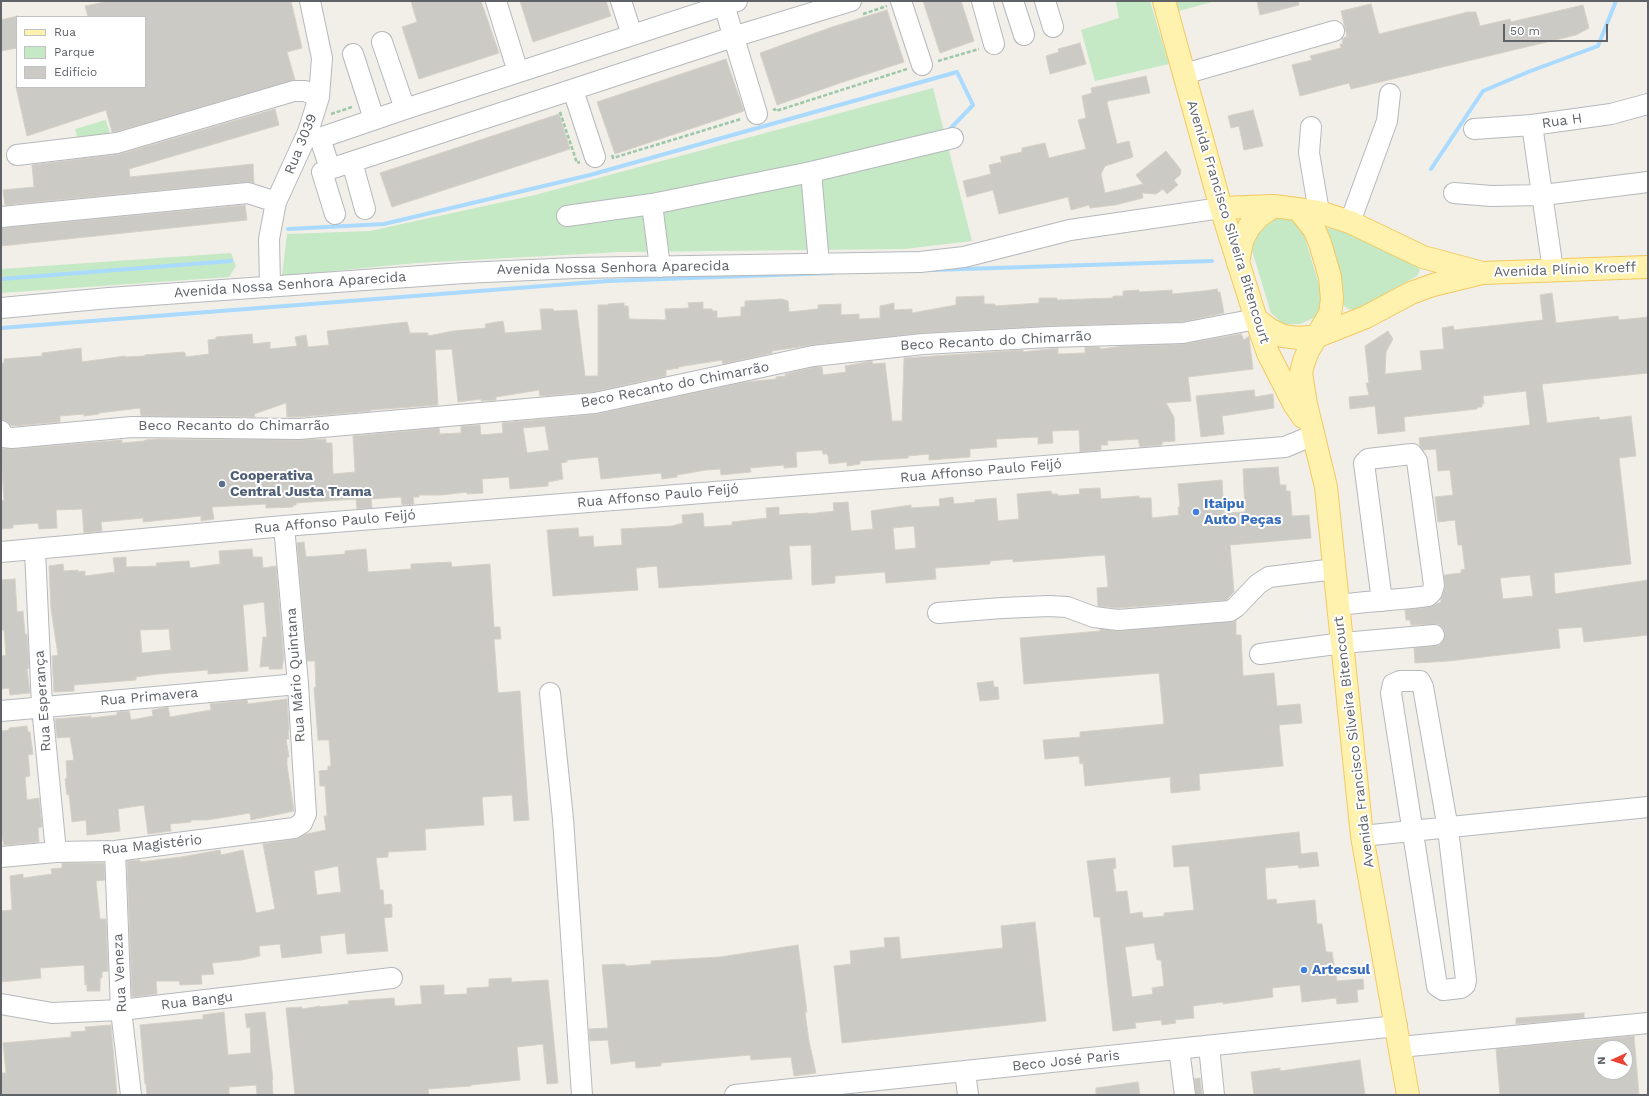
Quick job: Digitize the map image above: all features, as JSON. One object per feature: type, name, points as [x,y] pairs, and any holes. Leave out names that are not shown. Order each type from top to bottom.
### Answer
[{"type":"main road","name":"Avenida Francisco Silveira Bitencourt","points":[[1164,1],[1221,208],[1256,319],[1272,359],[1294,404],[1314,435]]},
{"type":"main road","name":"Avenida Plínio Kroeff","points":[[1221,208],[1274,206],[1309,210],[1350,222],[1423,257],[1482,273]]},
{"type":"main road","points":[[1238,263],[1242,242],[1249,227],[1259,216],[1274,206]]},
{"type":"main road","points":[[1309,210],[1330,277],[1332,299],[1330,314],[1318,336]]},
{"type":"main road","name":"Avenida Plínio Kroeff","points":[[1256,319],[1269,329],[1283,336],[1299,338],[1318,336],[1360,320],[1411,293],[1433,285],[1482,273],[1648,267]]},
{"type":"main road","name":"Avenida Francisco Silveira Bitencourt","points":[[1318,336],[1304,361],[1301,373],[1306,404],[1326,487],[1362,836],[1408,1095]]},
{"type":"street","name":"Rua 3039","points":[[270,287],[269,239],[276,202],[308,132],[319,97],[322,58],[310,1]]},
{"type":"street","points":[[496,1],[518,72]]},
{"type":"street","points":[[621,1],[632,35]]},
{"type":"street","points":[[335,214],[322,172],[733,37],[851,1]]},
{"type":"street","points":[[901,1],[922,65]]},
{"type":"street","points":[[982,1],[994,44]]},
{"type":"street","points":[[1013,1],[1024,35]]},
{"type":"street","points":[[1045,1],[1053,27]]},
{"type":"street","points":[[330,169],[320,138],[730,3],[733,37],[757,114]]},
{"type":"street","points":[[1184,74],[1334,31]]},
{"type":"street","points":[[382,42],[405,109]]},
{"type":"street","points":[[353,54],[374,120]]},
{"type":"street","points":[[573,90],[595,158]]},
{"type":"street","points":[[17,155],[117,143],[294,92],[305,91],[319,97]]},
{"type":"street","points":[[1350,222],[1387,121],[1390,94]]},
{"type":"street","name":"Rua H","points":[[1474,129],[1532,125],[1611,114],[1648,104]]},
{"type":"street","points":[[1532,125],[1553,270]]},
{"type":"street","points":[[1309,210],[1309,153],[1311,127]]},
{"type":"street","points":[[567,216],[652,204],[811,172],[953,138]]},
{"type":"street","points":[[352,162],[365,209]]},
{"type":"street","points":[[811,172],[819,264]]},
{"type":"street","points":[[1454,193],[1491,196],[1543,195],[1648,182]]},
{"type":"street","points":[[1,217],[248,192],[276,202]]},
{"type":"street","points":[[652,204],[660,267]]},
{"type":"street","name":"Avenida Nossa Senhora Aparecida","points":[[1,308],[109,298],[464,272],[575,268],[920,262],[964,257],[1070,230],[1221,208]]},
{"type":"street","name":"Beco Recanto do Chimarrão","points":[[1,431],[3,437],[12,438],[132,427],[299,429],[580,405],[821,355],[923,344],[1050,337],[1183,334],[1256,319]]},
{"type":"street","name":"Rua Affonso Paulo Feijó","points":[[1,552],[284,526],[1284,447],[1314,435]]},
{"type":"street","points":[[1338,604],[1382,601],[1428,596],[1434,589],[1417,461],[1412,454],[1368,458],[1364,463],[1382,601]]},
{"type":"street","name":"Rua Mário Quintana","points":[[284,526],[298,684],[306,814],[302,823]]},
{"type":"street","name":"Rua Esperança","points":[[34,550],[42,706],[56,852]]},
{"type":"street","points":[[938,613],[1049,606],[1067,607],[1094,617],[1118,620],[1230,611],[1236,607],[1258,584],[1269,577],[1335,569]]},
{"type":"street","points":[[1260,654],[1343,643],[1434,635]]},
{"type":"street","points":[[1418,680],[1423,687],[1448,829],[1466,980],[1465,985],[1461,988],[1443,990],[1437,986],[1391,693],[1393,684],[1400,681],[1418,680]]},
{"type":"street","name":"Rua Primavera","points":[[1,711],[42,706],[298,684]]},
{"type":"street","points":[[550,693],[563,819],[582,1095]]},
{"type":"street","points":[[1362,836],[1448,829],[1648,807]]},
{"type":"street","name":"Rua Magistério","points":[[1,857],[56,852],[115,851],[294,828],[302,823]]},
{"type":"street","name":"Rua Veneza","points":[[115,851],[121,1010],[131,1095]]},
{"type":"street","name":"Rua Bangu","points":[[1,1004],[52,1013],[121,1010],[392,978]]},
{"type":"street","name":"Beco José Paris","points":[[734,1095],[898,1086],[965,1072],[1209,1046],[1648,1023]]},
{"type":"street","points":[[1209,1046],[1214,1095]]},
{"type":"street","points":[[1179,1049],[1185,1095]]},
{"type":"street","points":[[965,1072],[968,1095]]},
{"type":"path","points":[[560,112],[577,163],[611,153],[613,158],[757,114],[775,109],[776,111],[994,44]]},
{"type":"green space","points":[[1116,1],[1150,1],[1169,64],[1095,81],[1081,30],[1119,18]]},
{"type":"green space","points":[[1172,1],[1211,1],[1212,2],[1175,12]]},
{"type":"green space","points":[[933,88],[972,241],[904,249],[620,252],[416,263],[282,276],[287,234],[370,231],[535,195]]},
{"type":"green space","points":[[106,120],[110,134],[79,143],[75,129]]},
{"type":"green space","points":[[1271,217],[1291,219],[1302,228],[1322,295],[1322,305],[1315,317],[1300,324],[1283,324],[1271,313],[1250,244]]},
{"type":"green space","points":[[1318,226],[1344,232],[1416,266],[1420,270],[1417,276],[1368,305],[1354,310],[1348,309],[1341,303]]},
{"type":"green space","points":[[231,253],[236,266],[229,277],[1,293],[1,269]]},
{"type":"building","points":[[109,1],[291,1],[302,48],[287,52],[295,80],[115,132],[112,132],[106,110],[27,136],[16,88],[146,88],[146,16],[88,16],[85,6]]},
{"type":"building","points":[[411,1],[481,1],[499,53],[419,79],[402,27],[417,22]]},
{"type":"building","points":[[520,1],[606,1],[611,16],[533,42]]},
{"type":"building","points":[[923,1],[961,1],[974,41],[940,53]]},
{"type":"building","points":[[1257,1],[1298,1],[1299,5],[1260,15]]},
{"type":"building","points":[[1371,4],[1379,34],[1468,12],[1476,12],[1480,26],[1510,19],[1511,22],[1583,5],[1589,28],[1576,35],[1351,89],[1349,83],[1300,96],[1292,65],[1312,60],[1310,56],[1341,48],[1340,44],[1343,44],[1342,39],[1347,36],[1341,11]]},
{"type":"building","points":[[887,10],[904,62],[777,105],[760,53],[832,27]]},
{"type":"building","points":[[16,16],[16,48],[1,51],[1,20]]},
{"type":"building","points":[[1080,43],[1086,64],[1050,74],[1046,56],[1059,52],[1058,49]]},
{"type":"building","points":[[726,59],[744,111],[615,154],[597,102]]},
{"type":"building","points":[[1146,76],[1150,93],[1108,101],[1107,103],[1117,144],[1129,141],[1133,157],[1105,166],[1101,174],[1105,193],[1143,184],[1136,175],[1166,151],[1181,170],[1180,175],[1174,180],[1178,185],[1167,194],[1163,189],[1156,194],[1142,193],[1143,198],[1115,205],[1090,208],[1089,205],[1071,210],[1068,197],[999,214],[993,190],[967,197],[963,181],[991,174],[989,165],[1002,162],[1000,157],[1022,152],[1022,148],[1045,143],[1049,158],[1086,149],[1078,120],[1086,118],[1082,96],[1092,93],[1091,88]]},
{"type":"building","points":[[275,109],[279,125],[129,169],[130,177],[253,164],[254,183],[247,182],[5,205],[3,190],[34,187],[32,165],[120,154]]},
{"type":"building","points":[[1253,110],[1263,146],[1244,150],[1239,126],[1231,128],[1228,116]]},
{"type":"building","points":[[559,114],[570,149],[392,207],[380,173]]},
{"type":"building","points":[[245,205],[247,220],[1,246],[1,228]]},
{"type":"building","points":[[1217,289],[1218,292],[1220,292],[1224,313],[1182,322],[1049,326],[922,333],[812,345],[772,351],[772,353],[723,364],[722,360],[678,367],[679,368],[666,370],[666,376],[593,392],[540,396],[539,390],[496,397],[496,400],[481,401],[481,399],[458,402],[452,349],[435,350],[438,405],[299,417],[287,417],[286,403],[254,414],[255,417],[141,416],[140,408],[84,416],[84,414],[60,416],[60,422],[12,426],[8,422],[2,420],[1,413],[1,363],[4,363],[4,359],[42,356],[42,353],[81,348],[82,362],[125,356],[145,356],[183,352],[185,353],[186,357],[209,354],[208,340],[216,339],[216,337],[252,334],[253,344],[270,342],[270,349],[297,346],[295,337],[306,335],[308,347],[329,345],[327,331],[407,322],[410,333],[428,333],[428,336],[453,331],[486,328],[485,324],[503,321],[505,333],[542,330],[540,309],[553,309],[554,311],[577,310],[585,376],[598,376],[598,305],[624,303],[624,306],[628,306],[629,319],[666,320],[665,309],[689,308],[688,303],[703,302],[703,309],[712,309],[712,311],[717,311],[717,318],[741,316],[741,307],[745,307],[745,301],[782,299],[788,301],[789,312],[818,309],[818,305],[841,304],[841,315],[859,314],[859,319],[880,318],[880,306],[894,303],[894,310],[912,309],[912,313],[956,305],[956,297],[984,296],[984,304],[995,304],[995,306],[1039,303],[1039,298],[1057,298],[1057,300],[1113,298],[1113,296],[1123,296],[1123,291],[1139,290],[1139,292],[1172,290],[1172,294]]},
{"type":"building","points":[[1552,293],[1556,323],[1618,316],[1619,320],[1648,317],[1648,373],[1542,384],[1547,423],[1599,417],[1600,420],[1631,416],[1636,456],[1619,458],[1631,564],[1554,573],[1555,594],[1648,580],[1648,635],[1584,642],[1582,627],[1558,629],[1560,648],[1449,661],[1415,663],[1414,648],[1440,645],[1444,640],[1445,634],[1443,628],[1438,624],[1411,625],[1410,620],[1406,620],[1405,610],[1429,607],[1441,602],[1445,588],[1444,575],[1461,573],[1461,570],[1465,569],[1462,545],[1458,545],[1455,520],[1438,522],[1435,497],[1453,495],[1450,470],[1438,471],[1436,449],[1423,450],[1420,446],[1419,438],[1530,425],[1526,391],[1483,396],[1484,404],[1482,404],[1482,407],[1477,407],[1477,409],[1404,417],[1405,431],[1378,434],[1375,406],[1350,409],[1349,397],[1369,395],[1366,383],[1369,383],[1365,346],[1388,331],[1393,339],[1386,352],[1385,374],[1422,370],[1420,351],[1444,349],[1442,328],[1453,326],[1454,330],[1543,320],[1540,295]],"holes":[[[1530,575],[1533,596],[1503,599],[1500,578]]]},
{"type":"building","points":[[1241,334],[1244,340],[1249,336],[1253,369],[1188,377],[1191,401],[1166,403],[1174,417],[1175,441],[1162,442],[1162,445],[1140,447],[1138,439],[1107,441],[1108,445],[1101,445],[1101,450],[1080,452],[1079,430],[1052,431],[1053,443],[1038,444],[1038,437],[996,439],[997,447],[970,449],[970,457],[929,460],[929,454],[908,456],[908,458],[860,461],[860,464],[847,466],[847,462],[829,464],[827,454],[823,454],[822,450],[796,452],[797,467],[784,468],[784,465],[750,468],[751,472],[721,475],[720,469],[706,470],[662,479],[661,473],[601,479],[598,457],[567,460],[567,462],[561,463],[563,479],[548,482],[548,486],[510,489],[509,477],[482,479],[483,493],[467,494],[467,492],[442,495],[419,495],[419,497],[413,497],[414,504],[402,505],[401,497],[371,499],[372,508],[357,509],[356,499],[296,503],[293,507],[266,508],[266,504],[212,507],[214,519],[201,521],[201,516],[143,522],[143,518],[101,522],[102,531],[84,533],[82,509],[56,510],[57,528],[39,529],[38,523],[13,525],[13,528],[1,529],[1,501],[4,500],[1,470],[1,448],[13,449],[122,440],[122,443],[157,439],[326,439],[326,443],[332,443],[333,474],[355,472],[353,436],[439,428],[440,434],[461,433],[461,426],[480,425],[481,435],[503,433],[502,423],[597,414],[745,382],[776,379],[776,377],[786,376],[785,374],[815,367],[822,367],[823,375],[846,372],[845,366],[872,361],[873,364],[885,363],[892,421],[902,421],[904,358],[1023,350],[1023,352],[1058,348],[1058,354],[1085,353],[1085,347],[1099,347],[1101,349],[1124,346],[1183,344]],"holes":[[[545,426],[549,450],[527,453],[523,428]]]},
{"type":"building","points":[[1254,390],[1255,397],[1273,394],[1274,408],[1222,416],[1224,434],[1201,437],[1196,396]]},
{"type":"building","points":[[1278,467],[1280,485],[1286,485],[1286,491],[1290,491],[1292,516],[1309,515],[1311,538],[1230,545],[1234,592],[1226,600],[1118,608],[1098,606],[1097,588],[1108,587],[1105,555],[1013,562],[1013,559],[990,561],[990,564],[935,568],[936,579],[886,583],[885,572],[835,576],[835,583],[812,585],[811,545],[789,546],[792,579],[659,588],[657,566],[636,568],[638,590],[553,596],[547,530],[578,528],[579,537],[593,536],[594,547],[622,545],[621,529],[672,526],[683,523],[682,515],[703,513],[704,527],[732,525],[732,522],[767,518],[766,508],[779,507],[779,515],[808,514],[834,511],[833,503],[848,502],[851,531],[873,529],[871,511],[911,505],[911,508],[940,506],[939,499],[953,497],[954,504],[996,498],[998,521],[1019,519],[1017,494],[1051,491],[1052,494],[1058,494],[1058,496],[1080,494],[1079,489],[1100,488],[1101,499],[1139,496],[1139,498],[1151,498],[1152,518],[1179,515],[1178,507],[1180,507],[1178,484],[1222,480],[1224,513],[1245,512],[1243,469]],"holes":[[[914,526],[916,548],[895,550],[893,528]]]},
{"type":"building","points":[[304,542],[306,557],[345,554],[345,551],[366,549],[368,572],[411,569],[411,564],[451,562],[452,567],[490,564],[494,627],[500,627],[501,639],[494,639],[498,693],[520,691],[529,820],[514,821],[512,795],[482,797],[484,825],[425,829],[426,850],[388,852],[388,857],[376,858],[380,890],[383,890],[384,905],[392,905],[392,917],[384,918],[388,951],[347,954],[345,933],[320,936],[322,953],[282,958],[280,944],[259,946],[260,956],[242,960],[212,963],[214,974],[201,975],[202,984],[180,985],[179,981],[156,981],[157,994],[132,997],[127,861],[140,860],[140,862],[220,850],[221,855],[243,850],[256,913],[275,909],[263,844],[295,839],[306,834],[326,830],[324,816],[327,816],[325,786],[320,786],[319,771],[328,770],[328,766],[331,766],[329,740],[318,740],[314,688],[316,687],[315,661],[307,661],[297,543]],"holes":[[[338,866],[341,892],[317,895],[314,871]]]},
{"type":"building","points":[[252,549],[253,557],[262,557],[263,568],[276,566],[284,661],[282,669],[269,669],[269,666],[260,667],[263,637],[267,637],[264,602],[243,605],[248,671],[208,674],[208,670],[158,674],[136,677],[136,680],[74,685],[74,691],[54,692],[52,656],[58,655],[51,609],[49,566],[63,564],[64,571],[85,571],[85,576],[115,572],[113,558],[126,557],[126,567],[157,566],[156,563],[189,561],[190,568],[220,564],[219,551]],"holes":[[[169,629],[171,650],[142,653],[140,630]]]},
{"type":"building","points":[[15,579],[17,612],[23,611],[25,634],[27,634],[29,668],[27,669],[30,693],[10,695],[9,688],[1,689],[1,656],[6,655],[4,630],[1,630],[1,580]]},
{"type":"building","points":[[1236,621],[1236,635],[1241,635],[1243,676],[1274,673],[1277,706],[1300,704],[1302,723],[1279,725],[1283,766],[1199,774],[1200,790],[1171,793],[1170,777],[1085,786],[1083,763],[1080,764],[1079,756],[1045,759],[1043,740],[1080,737],[1080,732],[1164,724],[1159,673],[1024,684],[1020,638],[1100,631],[1100,629],[1119,631]]},
{"type":"building","points":[[993,681],[994,687],[998,687],[999,699],[980,701],[977,683]]},
{"type":"building","points":[[287,699],[289,739],[286,739],[289,757],[287,757],[287,765],[294,811],[251,820],[250,813],[207,820],[191,820],[191,822],[170,824],[171,831],[148,834],[144,805],[118,809],[120,831],[87,835],[86,820],[72,822],[69,794],[67,795],[65,779],[67,778],[66,761],[74,760],[70,737],[57,738],[55,719],[91,716],[91,718],[117,715],[117,712],[129,711],[131,720],[153,716],[152,710],[168,707],[170,717],[211,710],[210,704],[247,700],[248,704]]},
{"type":"building","points":[[27,726],[28,732],[30,732],[33,754],[28,755],[30,776],[25,777],[27,800],[39,798],[42,827],[38,828],[39,842],[4,845],[1,833],[1,731],[9,730],[9,728]]},
{"type":"building","points":[[1299,832],[1301,854],[1317,852],[1319,866],[1299,868],[1298,865],[1265,868],[1267,900],[1276,899],[1277,904],[1315,900],[1317,924],[1322,924],[1326,952],[1332,952],[1337,981],[1363,979],[1364,989],[1357,990],[1358,1002],[1337,1004],[1336,998],[1302,1002],[1300,985],[1272,988],[1273,997],[1223,1004],[1223,1002],[1193,1006],[1194,1018],[1175,1020],[1176,1023],[1162,1025],[1161,1020],[1135,1023],[1136,1028],[1113,1031],[1100,917],[1094,917],[1087,861],[1115,858],[1116,868],[1113,869],[1116,892],[1127,891],[1130,914],[1142,912],[1143,918],[1164,916],[1164,913],[1194,910],[1189,866],[1174,867],[1172,846]],"holes":[[[1154,943],[1157,960],[1161,960],[1164,986],[1152,988],[1153,994],[1132,997],[1125,947]]]},
{"type":"building","points":[[62,863],[104,863],[105,880],[96,881],[100,919],[106,919],[108,971],[102,972],[102,978],[100,978],[100,991],[87,991],[87,984],[85,985],[84,965],[40,968],[41,978],[1,982],[1,911],[12,910],[10,876],[23,874],[23,878],[52,874],[51,869],[62,868]]},
{"type":"building","points":[[1035,922],[1046,1021],[842,1043],[834,966],[851,964],[850,951],[885,947],[884,938],[899,937],[901,959],[1003,948],[1001,926]]},
{"type":"building","points":[[798,945],[807,1012],[805,1012],[809,1041],[816,1073],[794,1076],[791,1057],[751,1060],[750,1055],[661,1063],[661,1066],[636,1068],[635,1061],[611,1064],[608,1040],[590,1041],[589,1029],[608,1028],[602,965],[625,964],[626,966],[651,964],[651,961],[720,957]]},
{"type":"building","points":[[511,978],[512,982],[548,980],[558,1083],[547,1084],[543,1044],[517,1047],[520,1080],[471,1086],[428,1089],[429,1095],[295,1095],[286,1008],[302,1007],[302,1009],[349,1004],[348,1001],[394,998],[395,1006],[422,1004],[420,986],[444,985],[444,995],[467,994],[467,988],[489,987],[489,979]]},
{"type":"building","points":[[224,1012],[228,1055],[251,1053],[250,1027],[247,1028],[245,1014],[265,1012],[273,1080],[273,1095],[257,1095],[256,1085],[229,1087],[229,1095],[147,1095],[140,1025],[203,1019],[203,1015]]},
{"type":"building","points":[[1584,1013],[1584,1018],[1516,1024],[1516,1018]]},
{"type":"building","points":[[111,1025],[117,1095],[1,1095],[1,1073],[6,1073],[3,1043],[71,1037],[71,1032],[86,1031],[85,1027]]},
{"type":"building","points":[[1634,1036],[1639,1095],[1500,1095],[1496,1049]]},
{"type":"building","points":[[1360,1060],[1365,1095],[1254,1095],[1251,1072],[1280,1068],[1280,1071]]},
{"type":"building","points":[[1200,1078],[1202,1095],[1196,1095],[1194,1079]]},
{"type":"building","points":[[1138,1082],[1140,1095],[1096,1095],[1096,1088]]},
{"type":"waterway","points":[[1431,169],[1483,91],[1528,72],[1598,46],[1616,1]]},
{"type":"waterway","points":[[288,229],[384,224],[590,175],[957,72],[973,105],[950,129]]},
{"type":"waterway","points":[[1,279],[231,261]]},
{"type":"waterway","points":[[933,270],[1212,261]]},
{"type":"waterway","points":[[1,328],[608,281],[832,273]]},
{"type":"place","name":"Cooperativa Central Justa Trama","points":[[222,484]]},
{"type":"place","name":"Itaipu Auto Peças","points":[[1196,512]]},
{"type":"place","name":"Artecsul","points":[[1304,970]]}]
